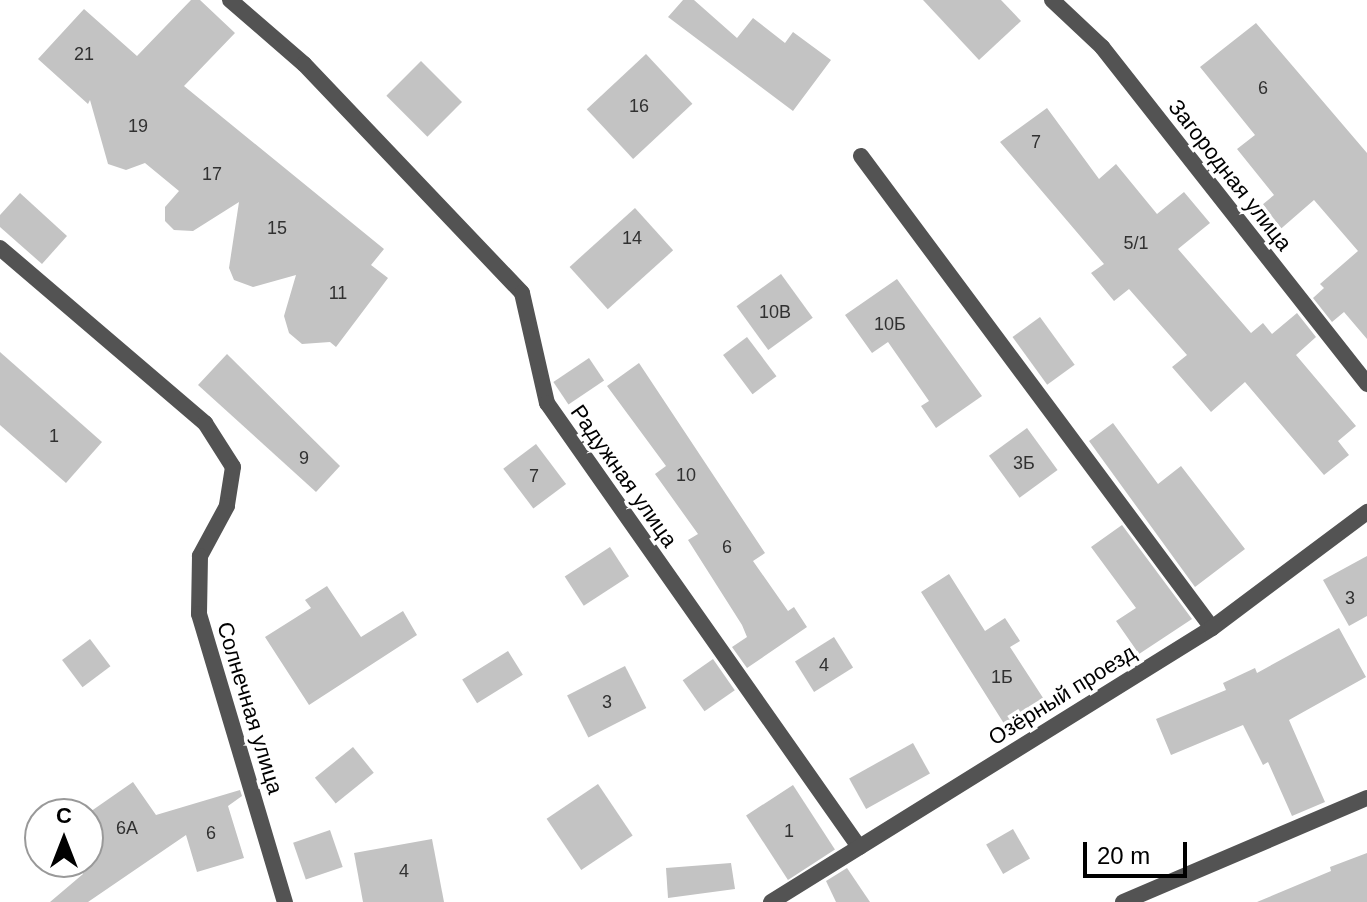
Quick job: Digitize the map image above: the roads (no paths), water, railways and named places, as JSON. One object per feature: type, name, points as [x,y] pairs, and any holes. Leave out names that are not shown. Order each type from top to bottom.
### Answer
[{"type":"street","name":"Радужная улица","points":[[230,0],[304,64],[522,293],[547,403],[859,847]]},
{"type":"street","name":"Загородная улица","points":[[1052,0],[1102,47],[1367,384]]},
{"type":"street","points":[[861,156],[1212,628]]},
{"type":"street","name":"Солнечная улица","points":[[0,248],[205,423],[233,467],[227,506],[200,556],[199,614],[285,902]]},
{"type":"street","name":"Озёрный проезд","points":[[771,902],[1212,628],[1367,512]]},
{"type":"street","points":[[1123,902],[1367,798]]}]
